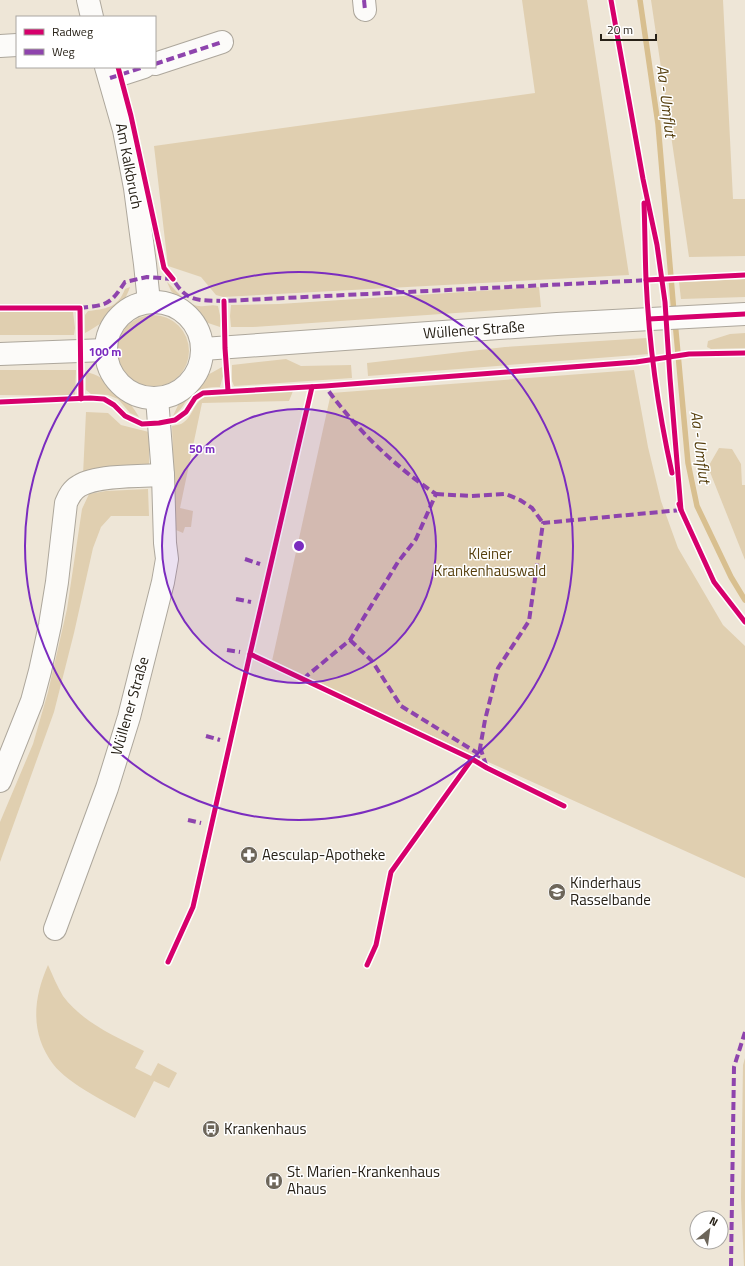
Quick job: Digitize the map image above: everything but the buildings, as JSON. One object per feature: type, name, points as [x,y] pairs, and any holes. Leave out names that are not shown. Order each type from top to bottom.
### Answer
[{"type":"street","points":[[88,0],[92,16]]},
{"type":"street","points":[[156,64],[222,42]]},
{"type":"street","points":[[0,46],[16,45]]},
{"type":"street","name":"Am Kalkbruch","points":[[138,68],[108,73],[124,130],[135,188],[149,302]]},
{"type":"street","points":[[149,302],[168,303],[182,310],[193,320],[197,327],[203,349],[201,364],[194,377],[184,388],[172,395],[157,398],[142,397],[128,391],[116,381],[109,367],[106,350],[107,337],[114,323],[124,312],[138,304],[149,302]]},
{"type":"street","name":"Wüllener Straße","points":[[203,349],[549,325],[745,314]]},
{"type":"street","points":[[0,354],[106,350]]},
{"type":"street","name":"Wüllener Straße","points":[[55,929],[107,788],[129,717],[163,582],[167,559],[157,398]]},
{"type":"street","points":[[0,781],[32,701],[40,671],[57,582],[66,503],[71,492],[79,485],[103,479],[163,476]]},
{"type":"green space","points":[[522,0],[587,0],[629,275],[223,297],[216,295],[201,277],[168,266],[154,146],[535,93]]},
{"type":"green space","points":[[651,0],[723,0],[733,199],[745,199],[745,256],[689,257]]},
{"type":"green space","points":[[745,279],[745,297],[681,299],[679,282]]},
{"type":"green space","points":[[167,282],[190,303],[202,306],[218,306],[221,320],[220,327],[208,323],[182,302],[171,291]]},
{"type":"green space","points":[[130,287],[123,302],[118,308],[106,319],[85,333],[85,315],[88,311],[105,308],[115,304],[125,289]]},
{"type":"green space","points":[[539,287],[541,307],[253,327],[231,327],[231,305],[279,304]]},
{"type":"green space","points":[[0,312],[73,312],[75,328],[74,335],[0,335]]},
{"type":"green space","points":[[153,315],[173,321],[183,331],[189,351],[183,371],[173,381],[153,387],[133,381],[123,371],[117,351],[123,331],[133,321]]},
{"type":"green space","points":[[745,333],[745,348],[711,349],[707,347],[708,341],[730,334]]},
{"type":"green space","points":[[647,338],[650,354],[368,376],[367,363],[505,347]]},
{"type":"green space","points":[[286,359],[301,366],[351,365],[352,378],[234,386],[232,381],[232,365]]},
{"type":"green space","points":[[222,367],[223,376],[220,387],[204,388],[193,393],[179,411],[173,416],[180,401],[204,377]]},
{"type":"green space","points":[[0,370],[76,370],[75,396],[0,395]]},
{"type":"green space","name":"Kleiner Krankenhauswald","points":[[634,370],[648,447],[661,501],[678,548],[723,625],[745,646],[745,878],[486,761],[272,661],[331,393]]},
{"type":"green space","points":[[86,372],[102,378],[117,389],[139,417],[130,413],[118,399],[108,395],[91,394],[86,390]]},
{"type":"green space","points":[[293,391],[289,401],[202,403],[180,508],[193,511],[191,527],[185,527],[183,533],[176,530],[172,426],[185,421],[198,402],[205,397]]},
{"type":"green space","points":[[86,412],[108,413],[121,425],[149,432],[149,468],[83,475]]},
{"type":"green space","points":[[719,448],[732,449],[741,464],[742,485],[745,485],[745,560],[708,467]]},
{"type":"green space","points":[[148,489],[149,516],[111,516],[101,527],[93,548],[54,712],[0,862],[0,822],[33,744],[48,692],[67,609],[82,509],[89,494],[106,491]]},
{"type":"green space","points":[[48,965],[63,996],[71,1006],[100,1028],[144,1051],[135,1068],[151,1076],[158,1063],[177,1073],[169,1088],[154,1081],[135,1118],[91,1094],[69,1079],[53,1064],[46,1052],[40,1040],[36,1016],[39,990]]},
{"type":"green space","points":[[745,1058],[744,1266],[741,1198],[743,1065]]},
{"type":"waterway","name":"Aa - Umflut","points":[[640,0],[658,124],[674,313]]},
{"type":"waterway","name":"Aa - Umflut","points":[[675,321],[688,463],[697,506],[731,577],[745,600]]},
{"type":"marked path","points":[[364,0],[365,10]]},
{"type":"marked path","points":[[156,64],[222,42]]},
{"type":"marked path","points":[[110,78],[141,68]]},
{"type":"marked path","points":[[80,308],[102,305],[111,300],[125,282],[147,277],[173,279],[178,287],[188,296],[194,299],[207,301],[650,280]]},
{"type":"marked path","points":[[303,679],[350,640],[398,562],[416,539],[436,494],[390,459],[348,416],[325,386]]},
{"type":"marked path","points":[[436,494],[471,496],[506,494],[520,500],[532,508],[543,523]]},
{"type":"marked path","points":[[472,759],[478,757],[479,754],[485,720],[498,668],[529,621],[543,523],[681,510]]},
{"type":"marked path","points":[[245,559],[260,564]]},
{"type":"marked path","points":[[236,599],[251,602]]},
{"type":"marked path","points":[[350,640],[372,661],[401,706],[479,754]]},
{"type":"marked path","points":[[227,650],[240,652]]},
{"type":"marked path","points":[[206,736],[220,740]]},
{"type":"marked path","points":[[480,747],[487,768]]},
{"type":"marked path","points":[[188,820],[201,823]]},
{"type":"marked path","points":[[731,1266],[734,1067],[745,1032]]},
{"type":"cycle path","points":[[611,0],[643,179],[657,245],[665,302],[681,510]]},
{"type":"cycle path","points":[[118,68],[131,116],[164,268],[173,279]]},
{"type":"cycle path","points":[[644,203],[647,303],[652,352],[658,401],[672,473]]},
{"type":"cycle path","points":[[646,280],[745,275]]},
{"type":"cycle path","points":[[224,301],[228,391]]},
{"type":"cycle path","points":[[0,308],[80,308],[81,399]]},
{"type":"cycle path","points":[[649,319],[745,314]]},
{"type":"cycle path","points":[[0,402],[90,398],[104,399],[114,405],[125,416],[142,424],[159,423],[175,420],[186,412],[195,398],[203,393],[325,386],[636,362],[689,354],[745,353]]},
{"type":"cycle path","points":[[312,387],[250,654],[472,759],[391,872],[376,945],[367,965]]},
{"type":"cycle path","points":[[679,504],[714,582],[745,622]]},
{"type":"cycle path","points":[[168,962],[193,907],[250,654]]},
{"type":"cycle path","points":[[472,759],[564,806]]},
{"type":"place","name":"Aesculap-Apotheke","points":[[249,855]]},
{"type":"place","name":"Kinderhaus Rasselbande","points":[[557,892]]},
{"type":"place","name":"Krankenhaus","points":[[211,1129]]},
{"type":"place","name":"St. Marien-Krankenhaus Ahaus","points":[[274,1181]]}]
